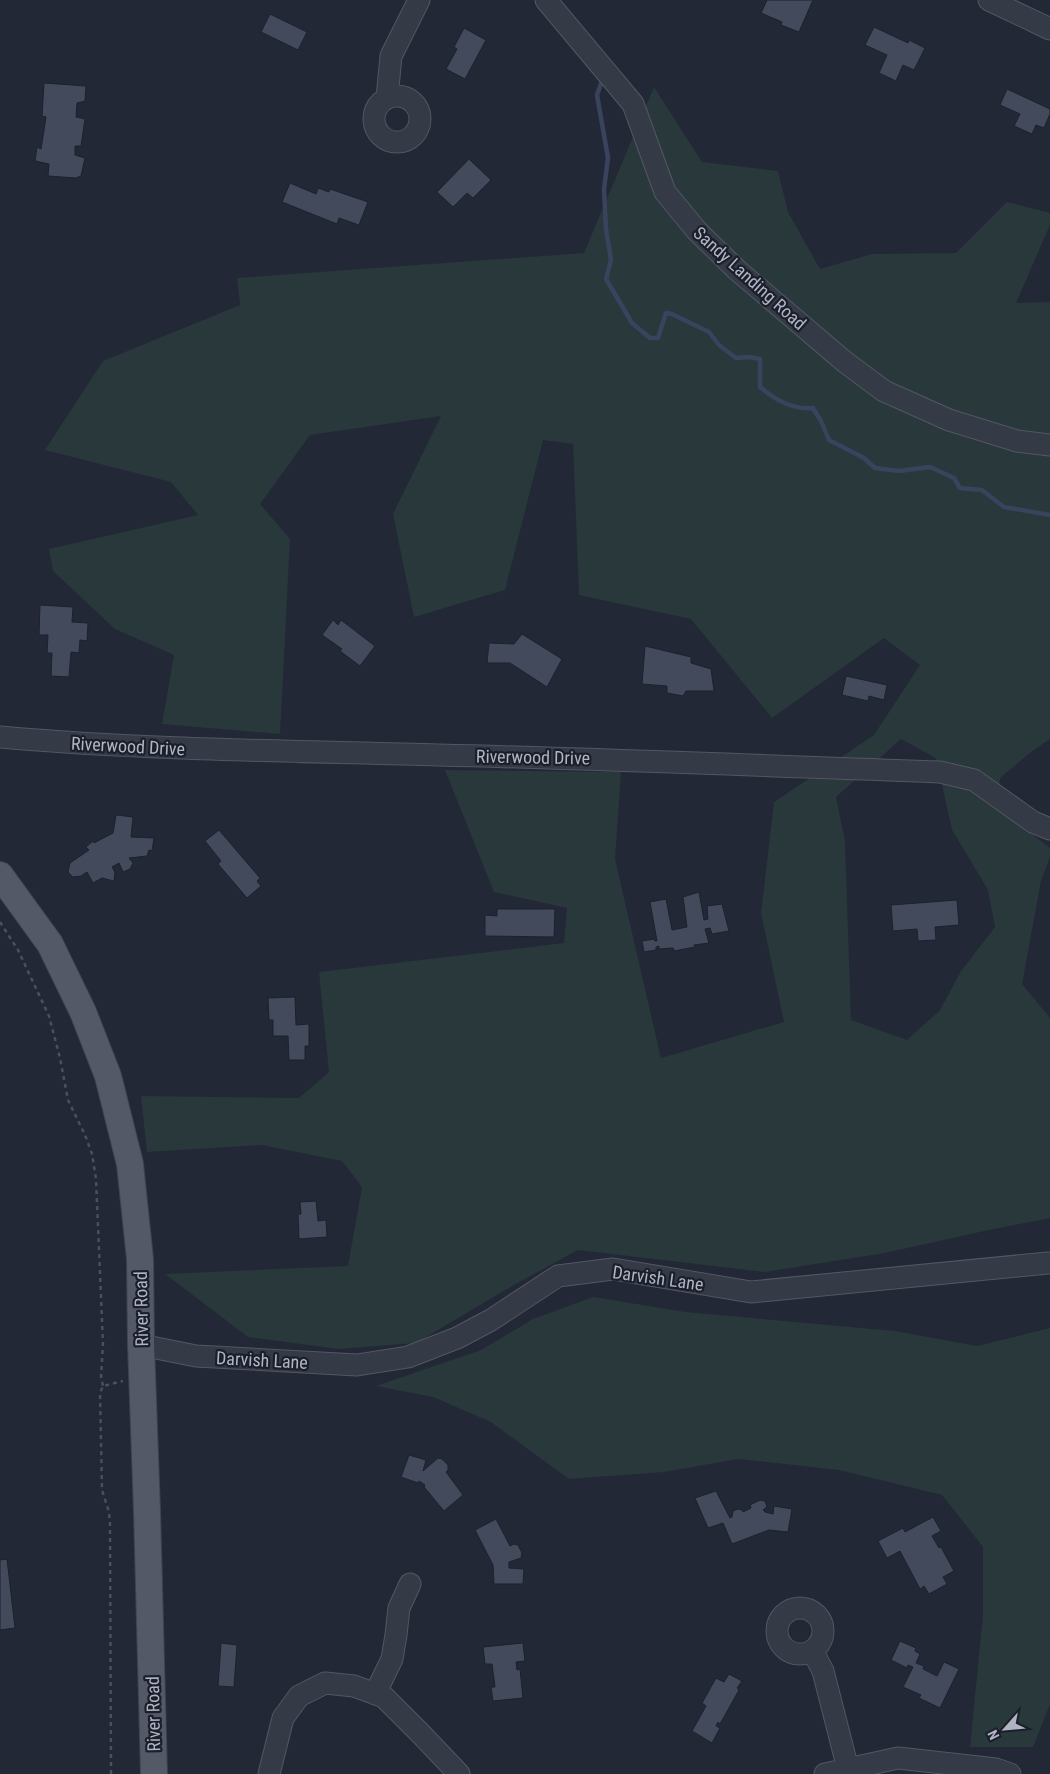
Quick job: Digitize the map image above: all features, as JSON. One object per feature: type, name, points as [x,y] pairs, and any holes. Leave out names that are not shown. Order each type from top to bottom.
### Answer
[{"type":"main road","name":"River Road","points":[[0,875],[50,944],[83,1012],[108,1076],[130,1164],[140,1259],[154,1774]]},
{"type":"street","points":[[387,98],[391,56],[418,0]]},
{"type":"street","name":"Sandy Landing Road","points":[[546,0],[633,104],[665,192],[697,231],[737,270],[845,362],[884,391],[949,420],[1017,441],[1050,445]]},
{"type":"street","points":[[989,0],[1050,29]]},
{"type":"street","name":"Riverwood Drive","points":[[0,737],[72,744],[199,749],[605,759],[940,772],[974,780],[1034,822],[1050,829]]},
{"type":"street","name":"Darvish Lane","points":[[141,1345],[196,1356],[357,1365],[408,1357],[457,1338],[491,1320],[558,1276],[613,1269],[751,1292],[1048,1263]]},
{"type":"street","points":[[376,1694],[392,1659],[399,1608],[410,1584]]},
{"type":"street","points":[[813,1652],[823,1671],[848,1769]]},
{"type":"street","points":[[269,1774],[283,1718],[299,1696],[325,1683],[354,1686],[384,1698],[420,1732],[459,1774]]},
{"type":"street","points":[[825,1774],[898,1758],[996,1769],[1010,1774]]},
{"type":"path","points":[[0,922],[18,950],[49,1016],[68,1100],[92,1154],[96,1179],[104,1344],[103,1386],[100,1393],[102,1490],[109,1512],[110,1524],[110,1774]]},
{"type":"path","points":[[103,1386],[142,1380]]},
{"type":"shaded area","points":[[654,87],[702,162],[778,171],[788,212],[820,269],[872,254],[956,253],[1007,202],[1050,213],[1050,225],[1016,303],[1050,302],[1050,739],[1000,778],[998,808],[1050,848],[1050,857],[1041,881],[1022,984],[1050,1018],[1050,1218],[885,1253],[765,1272],[578,1250],[512,1286],[416,1343],[338,1349],[248,1337],[165,1274],[348,1266],[362,1187],[342,1161],[262,1145],[147,1152],[141,1096],[299,1098],[329,1072],[319,972],[564,943],[567,908],[494,892],[445,770],[621,772],[615,859],[661,1058],[784,1022],[761,913],[774,802],[874,735],[920,665],[884,638],[772,718],[691,619],[579,595],[573,444],[543,440],[505,590],[414,617],[393,514],[441,416],[310,435],[260,504],[290,539],[280,734],[162,724],[174,655],[115,629],[53,571],[49,549],[198,515],[171,482],[45,450],[103,361],[240,305],[237,278],[584,253]],"holes":[[[901,739],[936,758],[952,830],[988,890],[995,927],[961,971],[940,1010],[907,1040],[851,1020],[845,841],[836,797]]]},
{"type":"shaded area","points":[[593,1297],[686,1312],[895,1331],[977,1346],[1050,1328],[1050,1704],[1033,1747],[970,1747],[983,1615],[983,1547],[942,1495],[839,1470],[738,1459],[664,1472],[569,1479],[491,1422],[433,1397],[376,1386],[481,1350],[533,1319]]},
{"type":"building","points":[[767,0],[813,0],[799,32],[781,25],[782,22],[761,13]]},
{"type":"building","points":[[270,14],[307,32],[298,50],[261,32]]},
{"type":"building","points":[[874,27],[908,43],[909,40],[925,48],[914,70],[903,65],[896,81],[879,73],[887,55],[865,45]]},
{"type":"building","points":[[464,28],[486,40],[465,79],[446,69],[457,49],[454,47]]},
{"type":"building","points":[[44,83],[86,86],[85,101],[77,103],[76,117],[85,119],[81,146],[75,146],[75,155],[85,158],[81,176],[76,178],[48,176],[49,164],[35,161],[37,147],[41,149],[46,117],[42,116]]},
{"type":"building","points":[[1007,89],[1050,109],[1050,114],[1044,128],[1036,125],[1032,134],[1014,126],[1020,114],[1000,105]]},
{"type":"building","points":[[469,159],[491,180],[473,198],[467,193],[453,207],[437,192]]},
{"type":"building","points":[[290,183],[316,194],[318,188],[329,192],[330,189],[368,202],[359,225],[339,218],[337,224],[282,202]]},
{"type":"building","points":[[40,605],[73,607],[72,622],[88,623],[87,641],[80,640],[79,653],[71,652],[69,677],[51,676],[52,653],[47,653],[48,635],[39,635]]},
{"type":"building","points":[[333,620],[338,625],[341,620],[375,646],[360,666],[340,651],[342,649],[322,635]]},
{"type":"building","points":[[522,634],[562,659],[547,687],[510,663],[487,663],[489,643],[514,644]]},
{"type":"building","points":[[645,646],[691,657],[691,663],[711,669],[714,691],[686,691],[683,696],[667,693],[667,686],[642,684]]},
{"type":"building","points":[[846,676],[887,685],[884,700],[869,696],[868,701],[842,695]]},
{"type":"building","points":[[116,815],[133,817],[131,837],[154,838],[152,851],[149,850],[147,856],[129,858],[133,863],[130,869],[123,872],[119,863],[112,867],[115,872],[114,881],[102,878],[93,883],[87,872],[81,876],[73,877],[68,872],[70,863],[89,850],[86,847],[93,841],[94,843],[113,833]]},
{"type":"building","points":[[219,830],[260,878],[257,881],[261,886],[247,898],[218,864],[221,861],[205,841]]},
{"type":"building","points":[[699,892],[704,920],[708,919],[707,906],[722,904],[729,931],[712,934],[710,928],[705,929],[709,943],[674,951],[673,948],[659,949],[659,946],[656,947],[656,950],[644,952],[642,941],[654,939],[657,941],[650,902],[666,899],[672,930],[687,927],[683,897]]},
{"type":"building","points":[[957,900],[959,925],[935,927],[936,940],[918,941],[917,929],[893,931],[891,905]]},
{"type":"building","points":[[497,909],[555,909],[554,937],[485,936],[485,915],[497,916]]},
{"type":"building","points":[[295,997],[296,1025],[309,1024],[309,1046],[305,1046],[305,1060],[289,1060],[288,1036],[273,1036],[273,1020],[269,1020],[268,998]]},
{"type":"building","points":[[316,1201],[318,1221],[326,1220],[327,1237],[299,1239],[298,1214],[301,1214],[300,1202]]},
{"type":"building","points":[[409,1455],[426,1460],[423,1471],[438,1458],[442,1459],[448,1465],[446,1472],[463,1495],[444,1511],[424,1487],[425,1485],[419,1481],[418,1483],[401,1477]]},
{"type":"building","points":[[716,1491],[730,1518],[733,1511],[738,1509],[743,1512],[751,1508],[750,1505],[760,1500],[765,1501],[767,1507],[763,1510],[765,1512],[773,1514],[774,1506],[792,1509],[788,1532],[769,1530],[732,1544],[723,1523],[708,1528],[695,1498]]},
{"type":"building","points":[[933,1517],[941,1531],[932,1536],[939,1548],[941,1547],[954,1571],[943,1577],[947,1584],[929,1594],[924,1586],[920,1589],[900,1551],[887,1558],[878,1541],[903,1528],[905,1532]]},
{"type":"building","points":[[496,1519],[510,1546],[518,1545],[522,1553],[521,1558],[509,1562],[509,1568],[524,1569],[523,1584],[494,1584],[493,1565],[475,1530]]},
{"type":"building","points":[[7,1559],[15,1628],[0,1630],[0,1560]]},
{"type":"building","points":[[900,1641],[916,1648],[915,1651],[920,1654],[916,1663],[924,1666],[923,1669],[937,1676],[944,1662],[959,1669],[940,1708],[919,1698],[921,1695],[903,1687],[913,1667],[908,1665],[907,1668],[891,1660]]},
{"type":"building","points":[[221,1643],[237,1645],[234,1687],[218,1686]]},
{"type":"building","points":[[523,1643],[525,1661],[516,1662],[517,1670],[520,1669],[523,1698],[493,1701],[491,1687],[495,1687],[492,1664],[485,1664],[483,1647]]},
{"type":"building","points":[[729,1674],[742,1681],[720,1724],[718,1722],[716,1726],[720,1728],[712,1743],[692,1731],[706,1706],[702,1703],[716,1678],[724,1682]]},
{"type":"waterway","points":[[603,78],[597,95],[608,158],[604,189],[606,229],[611,260],[606,279],[632,323],[650,338],[658,338],[666,313],[672,314],[709,332],[719,345],[736,358],[750,357],[760,359],[760,387],[791,406],[813,408],[829,440],[864,458],[875,468],[899,471],[930,467],[954,478],[960,488],[982,490],[1004,507],[1050,515]]}]
